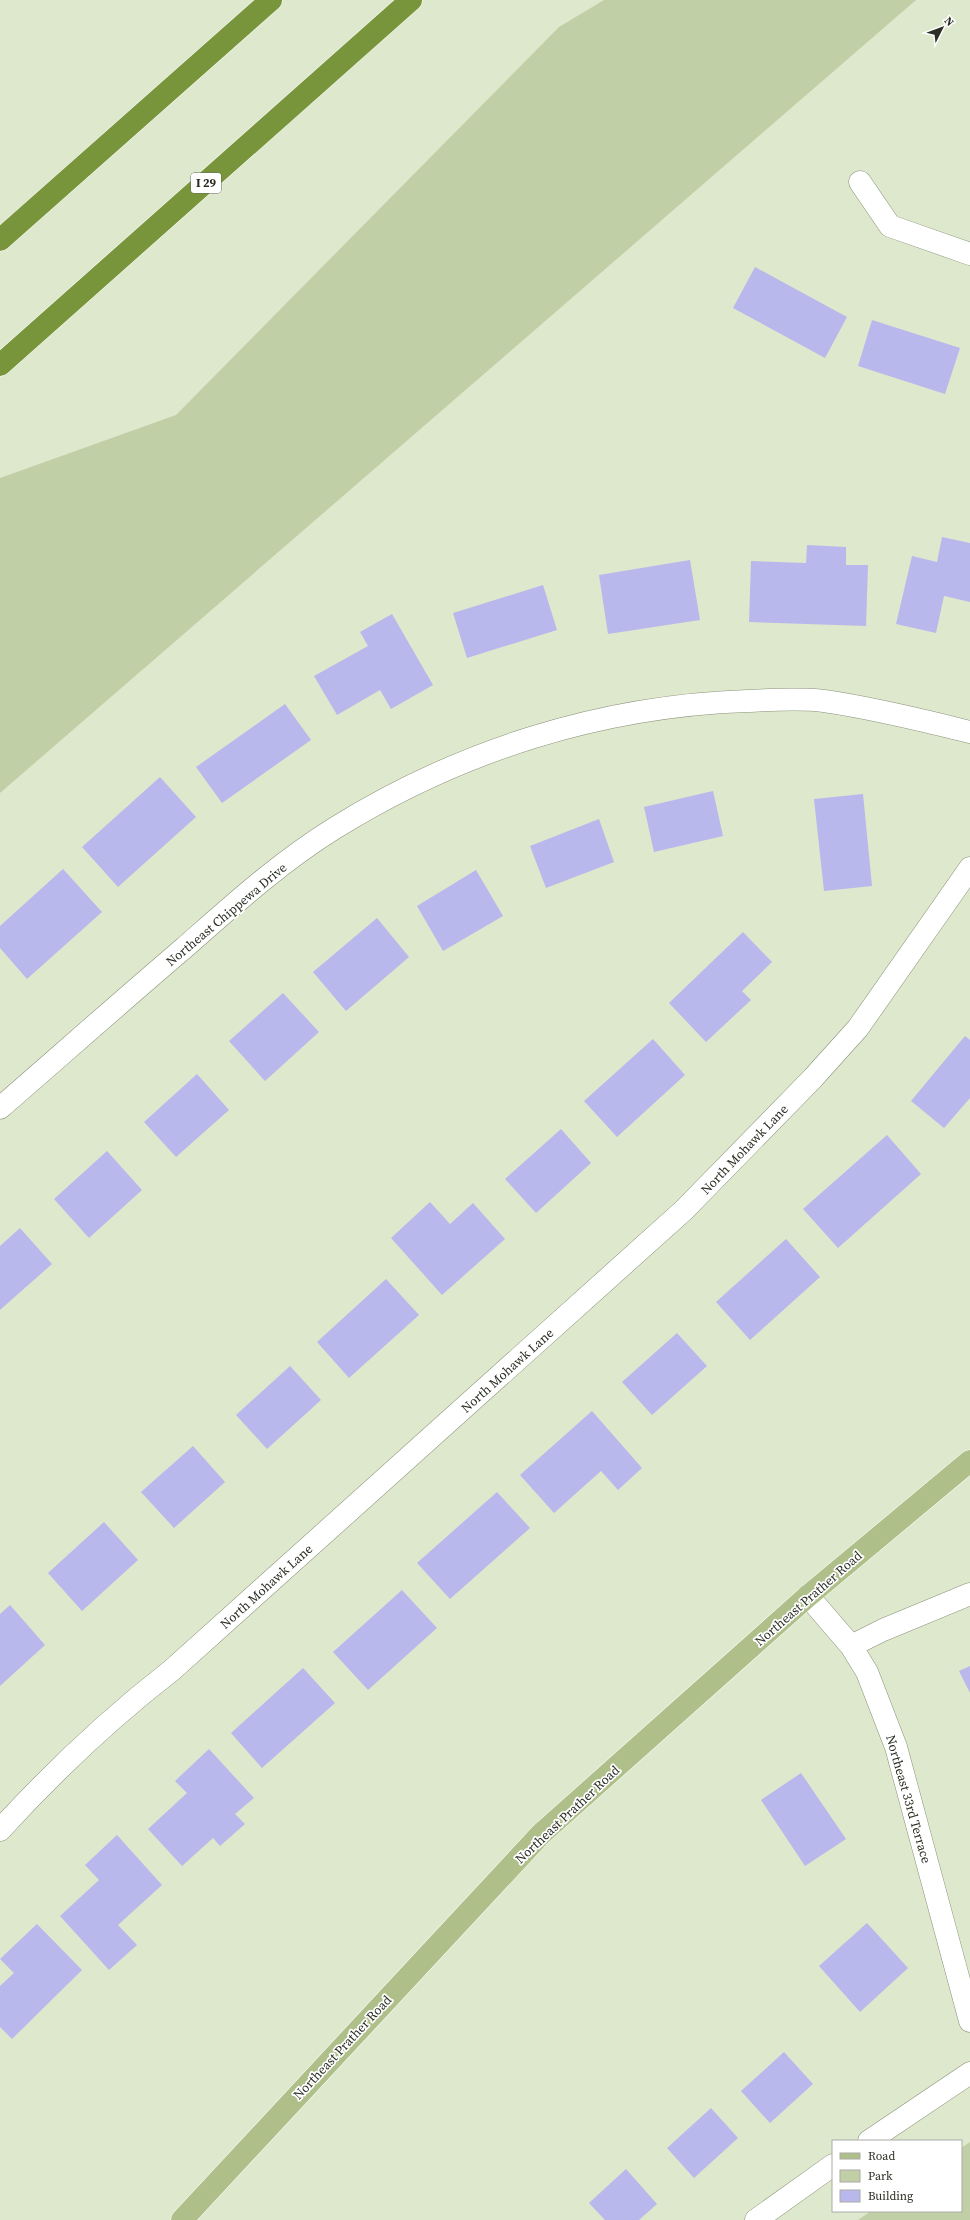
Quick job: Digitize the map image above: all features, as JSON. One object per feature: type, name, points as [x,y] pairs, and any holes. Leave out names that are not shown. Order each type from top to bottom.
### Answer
[{"type":"highway","points":[[0,240],[271,0]]},
{"type":"highway","name":"I 29","points":[[0,365],[411,0]]},
{"type":"main road","name":"Northeast Prather Road","points":[[182,2220],[541,1834],[808,1596],[970,1461]]},
{"type":"street","points":[[860,182],[890,226],[970,254]]},
{"type":"street","name":"Northeast Chippewa Drive","points":[[0,1108],[264,878],[333,829],[408,787],[460,762],[540,734],[608,717],[708,702],[794,700],[822,701],[900,714],[970,732]]},
{"type":"street","name":"North Mohawk Lane","points":[[0,1830],[22,1805],[109,1723],[172,1670],[684,1210],[813,1078],[858,1028],[970,868]]},
{"type":"street","points":[[851,1646],[970,1594]]},
{"type":"street","name":"Northeast 33rd Terrace","points":[[808,1596],[851,1646],[867,1672],[896,1747],[970,2021]]},
{"type":"street","points":[[870,2140],[970,2072]]},
{"type":"street","points":[[756,2220],[832,2166]]},
{"type":"green space","points":[[604,0],[916,0],[0,793],[0,478],[176,415],[559,27]]},
{"type":"green space","points":[[970,2142],[970,2220],[858,2220],[870,2212],[962,2212],[962,2147]]},
{"type":"building","points":[[755,267],[847,317],[825,358],[733,308]]},
{"type":"building","points":[[872,320],[960,348],[945,394],[858,366]]},
{"type":"building","points":[[942,537],[970,543],[970,602],[944,596],[936,633],[896,624],[912,556],[937,562]]},
{"type":"building","points":[[807,545],[846,547],[846,565],[868,565],[866,626],[749,622],[751,561],[806,563]]},
{"type":"building","points":[[690,560],[700,620],[608,634],[599,575]]},
{"type":"building","points":[[543,585],[557,630],[467,658],[453,613]]},
{"type":"building","points":[[392,614],[433,685],[391,709],[380,690],[337,715],[314,676],[368,646],[360,632]]},
{"type":"building","points":[[285,704],[311,740],[222,803],[196,767]]},
{"type":"building","points":[[160,777],[196,817],[118,887],[82,847]]},
{"type":"building","points":[[713,791],[723,836],[654,852],[644,807]]},
{"type":"building","points":[[863,794],[872,886],[824,891],[814,799]]},
{"type":"building","points":[[599,819],[614,862],[546,888],[530,846]]},
{"type":"building","points":[[63,869],[102,912],[27,979],[0,948],[0,926]]},
{"type":"building","points":[[476,870],[503,916],[443,951],[417,906]]},
{"type":"building","points":[[377,918],[409,957],[346,1011],[313,972]]},
{"type":"building","points":[[743,932],[772,962],[742,991],[751,1000],[706,1042],[669,1003]]},
{"type":"building","points":[[283,993],[319,1032],[265,1081],[229,1041]]},
{"type":"building","points":[[965,1036],[970,1040],[970,1098],[944,1128],[911,1101]]},
{"type":"building","points":[[653,1039],[685,1075],[617,1137],[584,1101]]},
{"type":"building","points":[[197,1074],[229,1110],[176,1157],[144,1122]]},
{"type":"building","points":[[561,1129],[591,1163],[536,1213],[505,1179]]},
{"type":"building","points":[[887,1135],[921,1174],[838,1248],[803,1209]]},
{"type":"building","points":[[107,1151],[142,1190],[89,1238],[54,1199]]},
{"type":"building","points":[[430,1202],[450,1224],[473,1203],[505,1239],[442,1295],[391,1238]]},
{"type":"building","points":[[20,1228],[52,1264],[0,1310],[0,1246]]},
{"type":"building","points":[[786,1239],[820,1277],[750,1340],[716,1302]]},
{"type":"building","points":[[386,1279],[419,1315],[349,1378],[317,1342]]},
{"type":"building","points":[[677,1333],[707,1366],[652,1415],[622,1382]]},
{"type":"building","points":[[290,1366],[321,1400],[267,1449],[236,1415]]},
{"type":"building","points":[[592,1411],[642,1468],[618,1490],[601,1471],[554,1513],[520,1475]]},
{"type":"building","points":[[193,1446],[225,1482],[174,1528],[141,1492]]},
{"type":"building","points":[[497,1492],[530,1528],[450,1599],[417,1563]]},
{"type":"building","points":[[104,1522],[138,1560],[82,1611],[48,1573]]},
{"type":"building","points":[[402,1590],[437,1628],[368,1690],[333,1652]]},
{"type":"building","points":[[10,1605],[45,1645],[0,1686],[0,1614]]},
{"type":"building","points":[[970,1666],[970,1693],[959,1671]]},
{"type":"building","points":[[303,1668],[335,1703],[262,1768],[231,1733]]},
{"type":"building","points":[[209,1749],[254,1798],[235,1814],[245,1824],[220,1846],[213,1838],[182,1866],[148,1829],[187,1793],[175,1781]]},
{"type":"building","points":[[801,1773],[846,1839],[805,1866],[761,1800]]},
{"type":"building","points":[[117,1835],[162,1885],[118,1925],[137,1945],[109,1970],[60,1916],[99,1880],[85,1865]]},
{"type":"building","points":[[867,1923],[908,1968],[860,2012],[819,1966]]},
{"type":"building","points":[[37,1924],[82,1970],[12,2039],[0,2027],[0,1986],[14,1973],[0,1959]]},
{"type":"building","points":[[784,2052],[813,2084],[770,2123],[741,2091]]},
{"type":"building","points":[[711,2108],[738,2138],[694,2178],[667,2148]]},
{"type":"building","points":[[626,2169],[657,2204],[639,2220],[605,2220],[589,2203]]}]
